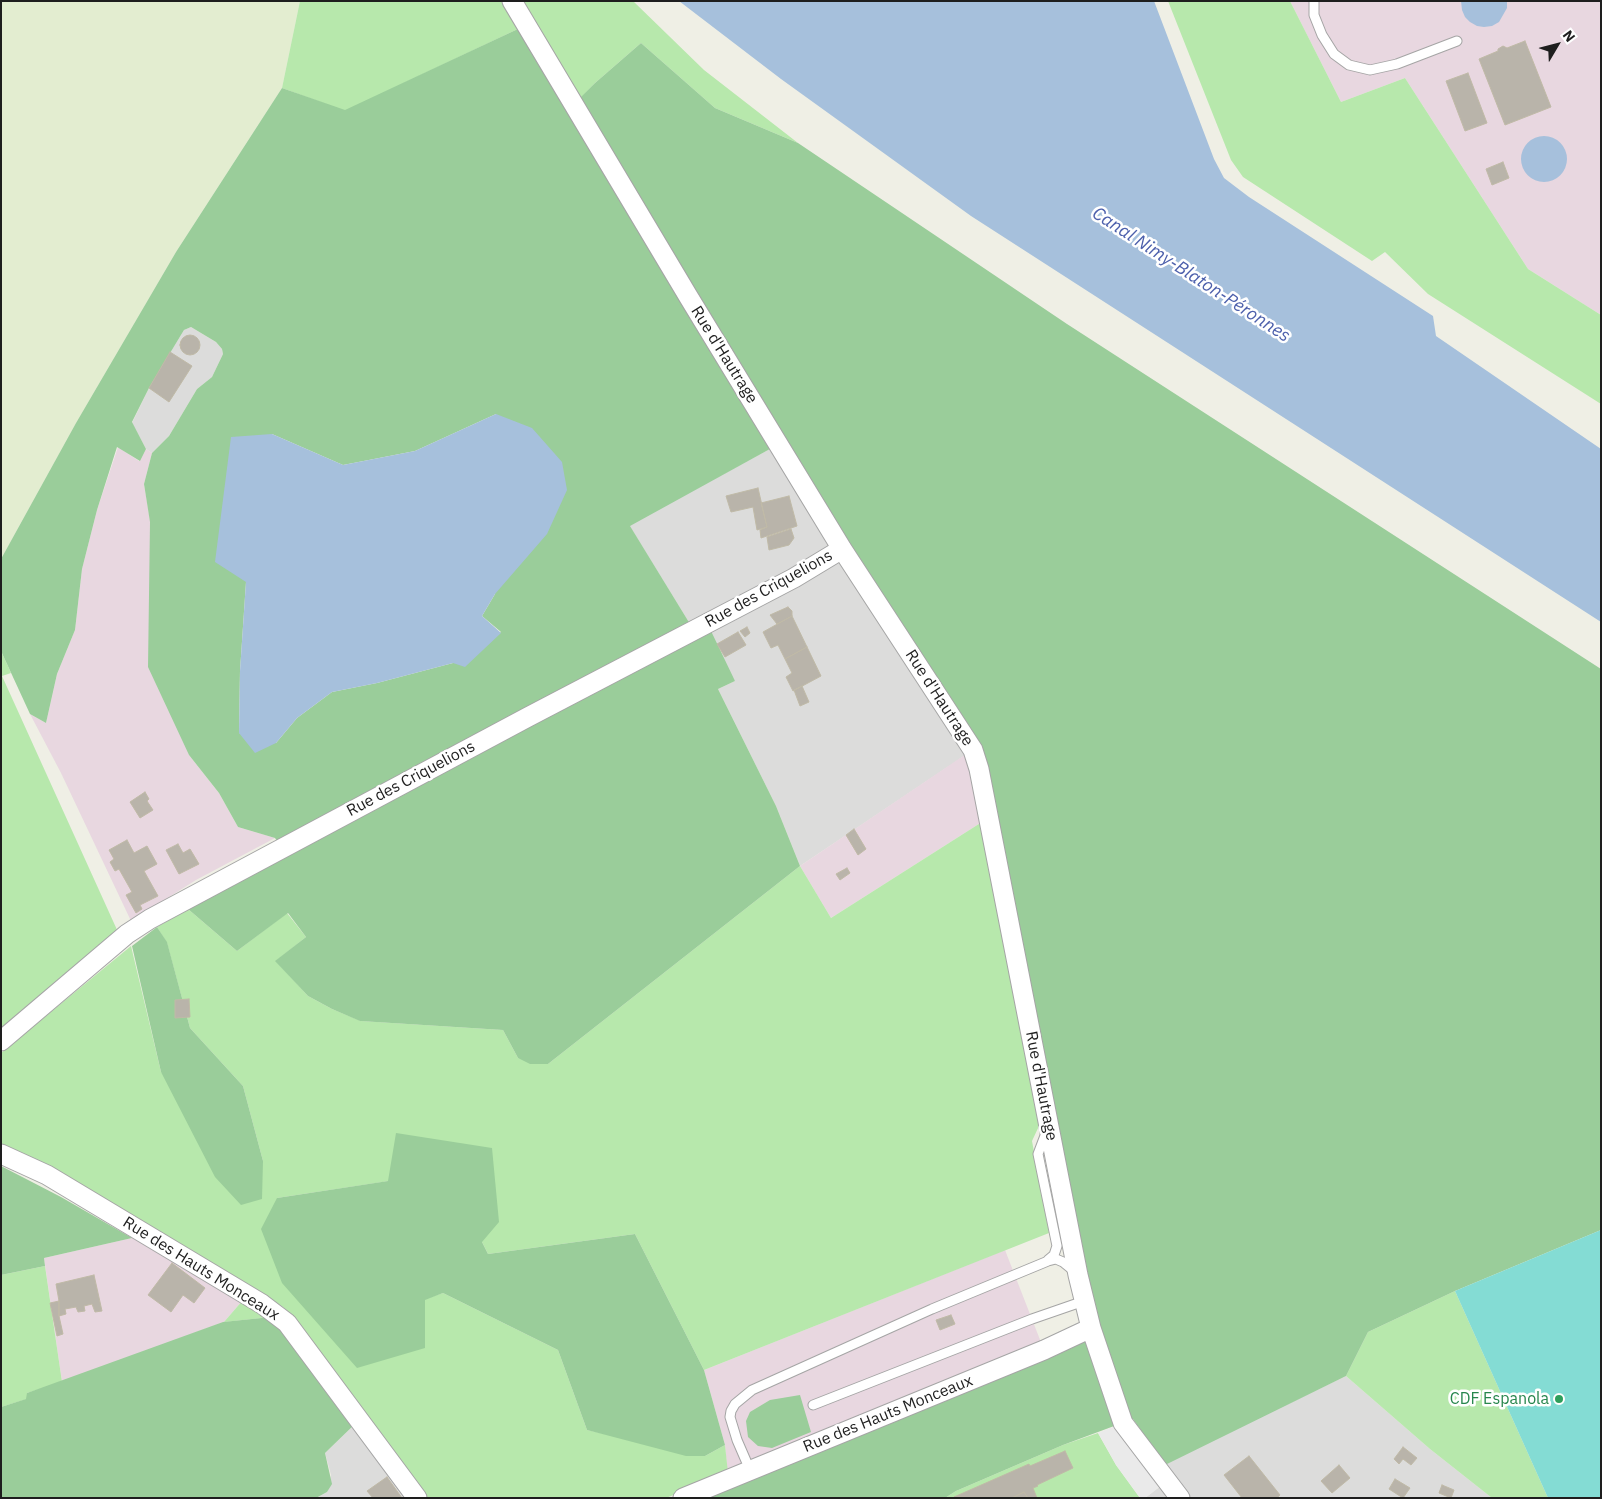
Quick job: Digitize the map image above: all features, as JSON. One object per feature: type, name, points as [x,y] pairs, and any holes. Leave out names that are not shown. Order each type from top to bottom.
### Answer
[{"type":"street","name":"Rue d'Hautrage","points":[[512,1],[842,549],[973,750],[979,769],[1078,1275],[1091,1328],[1123,1423],[1180,1498]]},
{"type":"street","name":"Rue des Criquelions","points":[[1,1041],[127,934],[150,918],[536,712],[794,578],[842,549]]},
{"type":"street","name":"Rue des Hauts Monceaux","points":[[1,1154],[47,1175],[262,1304],[287,1322],[417,1498]]},
{"type":"street","name":"Rue des Hauts Monceaux","points":[[683,1498],[1044,1350],[1091,1328]]},
{"type":"lane","points":[[1314,1],[1314,15],[1322,35],[1334,54],[1349,65],[1370,70],[1397,64],[1457,41]]},
{"type":"lane","points":[[1048,1125],[1038,1154],[1057,1246],[1054,1255],[1048,1261]]},
{"type":"lane","points":[[750,1470],[737,1440],[730,1417],[735,1404],[752,1390],[932,1309],[1048,1261],[1056,1259],[1063,1262],[1078,1275]]},
{"type":"lane","points":[[813,1405],[1032,1319],[1084,1301]]},
{"type":"shaded area","points":[[1290,1],[1601,1],[1601,315],[1528,269],[1405,78],[1341,102]]},
{"type":"shaded area","points":[[191,327],[216,342],[222,349],[223,354],[212,377],[197,389],[169,436],[152,453],[146,449],[132,423],[149,388],[184,330]]},
{"type":"shaded area","points":[[779,444],[973,750],[800,866],[776,806],[718,689],[735,681],[698,637],[629,525]]},
{"type":"shaded area","points":[[118,447],[139,461],[146,449],[152,453],[144,484],[189,755],[219,793],[238,827],[275,838],[196,880],[131,921],[61,773],[30,714],[46,723],[57,674],[75,630],[82,569],[97,510]]},
{"type":"shaded area","points":[[966,754],[982,822],[831,918],[800,866]]},
{"type":"shaded area","name":"CDF Espanola","points":[[1601,1230],[1601,1498],[1548,1498],[1455,1291]]},
{"type":"shaded area","points":[[134,1235],[243,1300],[224,1322],[62,1382],[44,1258],[132,1238]]},
{"type":"shaded area","points":[[1005,1250],[1044,1350],[728,1479],[725,1445],[704,1370]]},
{"type":"shaded area","points":[[1346,1376],[1430,1449],[1492,1498],[1145,1498],[1166,1482],[1165,1465],[1177,1457]]},
{"type":"shaded area","points":[[1123,1423],[1166,1482],[1145,1498],[1140,1498],[1116,1465],[1098,1433]]},
{"type":"shaded area","points":[[355,1424],[412,1498],[316,1498],[327,1492],[331,1475],[325,1453]]},
{"type":"green space","points":[[1,1],[300,1],[282,88],[176,252],[76,423],[1,559]]},
{"type":"green space","points":[[300,1],[633,1],[704,70],[798,143],[715,108],[641,43],[595,83],[569,110],[520,28],[345,111],[282,88]]},
{"type":"green space","points":[[1168,1],[1290,1],[1341,102],[1405,78],[1528,269],[1601,315],[1601,404],[1428,294],[1385,252],[1372,261],[1243,177],[1231,160]]},
{"type":"green space","points":[[520,28],[569,109],[595,83],[641,43],[715,108],[798,143],[1067,324],[1601,669],[1601,1230],[1455,1291],[1368,1332],[1346,1376],[1165,1465],[1133,1419],[1063,1445],[956,1491],[945,1498],[683,1498],[1091,1328],[979,769],[779,444],[630,526],[698,637],[711,631],[735,681],[718,689],[776,806],[800,866],[548,1064],[530,1064],[518,1058],[503,1030],[360,1021],[308,996],[275,961],[306,937],[288,913],[237,951],[188,909],[286,854],[275,838],[238,827],[219,793],[189,755],[148,667],[150,522],[144,484],[152,453],[169,436],[197,389],[212,377],[223,354],[222,349],[216,342],[191,327],[184,330],[149,388],[132,422],[146,449],[140,461],[117,447],[97,510],[82,569],[75,630],[57,674],[46,723],[30,714],[1,651],[1,559],[76,423],[176,252],[282,88],[345,110]],"holes":[[[496,414],[495,594],[482,616],[501,632],[453,663],[377,683],[332,692],[297,718],[276,743],[239,733],[240,671],[246,582],[272,434],[343,465],[415,451]]]},
{"type":"green space","points":[[1,651],[11,673],[2,676],[118,932],[1,1031]]},
{"type":"green space","points":[[982,822],[1039,1126],[1032,1141],[1049,1233],[704,1370],[635,1234],[488,1254],[482,1242],[389,1181],[277,1198],[425,1299],[443,1293],[558,1350],[587,1430],[705,1456],[725,1445],[728,1473],[666,1498],[428,1498],[295,1318],[283,1307],[164,1234],[1,1146],[1,1053],[131,946],[161,1072],[263,1161],[243,1086],[190,1028],[167,943],[157,927],[188,909],[237,951],[287,913],[306,937],[276,961],[308,996],[332,1009],[361,1021],[503,1030],[518,1058],[548,1064],[800,866],[831,918]]},
{"type":"green space","points":[[157,927],[167,942],[190,1028],[243,1086],[263,1161],[262,1199],[241,1205],[215,1177],[161,1072],[132,946]]},
{"type":"green space","points":[[396,1133],[492,1148],[499,1222],[482,1242],[488,1254],[635,1234],[704,1370],[725,1445],[705,1456],[686,1456],[587,1430],[558,1350],[443,1293],[425,1300],[425,1348],[357,1368],[282,1283],[261,1229],[277,1198],[388,1181]]},
{"type":"green space","points":[[1,1166],[61,1197],[132,1238],[44,1258],[45,1266],[1,1275]]},
{"type":"green space","points":[[45,1266],[62,1382],[27,1393],[27,1399],[1,1407],[1,1275]]},
{"type":"green space","points":[[1455,1291],[1548,1498],[1492,1498],[1430,1449],[1346,1376],[1368,1332]]},
{"type":"green space","points":[[243,1300],[271,1317],[224,1322]]},
{"type":"green space","points":[[271,1317],[355,1424],[325,1453],[332,1484],[327,1492],[316,1498],[1,1498],[1,1407],[26,1399],[27,1393],[223,1322]]},
{"type":"green space","points":[[800,1395],[811,1432],[772,1448],[758,1446],[748,1437],[746,1421],[750,1412],[770,1400]]},
{"type":"green space","points":[[1098,1433],[1116,1465],[1140,1498],[945,1498],[956,1491],[1063,1445]]},
{"type":"water","name":"Canal Nimy-Blaton-Péronnes","points":[[679,1],[1154,1],[1214,159],[1224,178],[1249,197],[1433,316],[1436,336],[1601,449],[1601,622],[971,216],[781,79]]},
{"type":"water","points":[[1461,1],[1507,1],[1507,8],[1499,22],[1492,26],[1477,26],[1465,17]]},
{"type":"water","points":[[1544,136],[1557,140],[1563,146],[1567,159],[1563,172],[1557,178],[1544,182],[1531,178],[1525,172],[1521,159],[1525,146],[1531,140]]},
{"type":"water","points":[[496,414],[532,428],[562,462],[567,490],[547,534],[495,594],[482,616],[501,633],[465,667],[453,663],[377,683],[332,692],[297,718],[276,743],[255,753],[239,733],[240,671],[246,582],[215,562],[231,437],[272,434],[343,465],[415,451]]},
{"type":"building","points":[[1525,41],[1551,107],[1505,125],[1479,59],[1498,51],[1503,46],[1507,48]]},
{"type":"building","points":[[1468,73],[1487,123],[1465,131],[1446,81]]},
{"type":"building","points":[[1503,162],[1509,178],[1492,185],[1486,169]]},
{"type":"building","points":[[186,335],[194,335],[200,341],[200,349],[194,355],[186,355],[180,349],[180,341]]},
{"type":"building","points":[[170,352],[192,366],[169,402],[149,388]]},
{"type":"building","points":[[758,488],[767,527],[757,530],[753,507],[731,512],[726,496]]},
{"type":"building","points":[[789,496],[797,526],[761,538],[760,530],[767,527],[761,503]]},
{"type":"building","points":[[791,529],[794,538],[789,545],[769,550],[767,537]]},
{"type":"building","points":[[788,607],[792,611],[792,616],[777,624],[770,615]]},
{"type":"building","points":[[792,616],[807,647],[785,659],[778,645],[771,648],[763,632]]},
{"type":"building","points":[[747,627],[750,633],[745,637],[740,631]]},
{"type":"building","points":[[738,632],[746,645],[725,657],[717,644]]},
{"type":"building","points":[[807,647],[821,676],[793,691],[786,677],[792,673],[785,659]]},
{"type":"building","points":[[802,686],[809,702],[800,706],[794,690]]},
{"type":"building","points":[[145,792],[149,799],[147,801],[153,810],[140,818],[130,802]]},
{"type":"building","points":[[854,829],[866,849],[858,855],[846,835]]},
{"type":"building","points":[[127,840],[134,853],[147,846],[157,864],[144,871],[158,896],[140,905],[142,909],[136,913],[126,895],[132,892],[119,869],[115,871],[110,862],[114,859],[109,850]]},
{"type":"building","points":[[178,844],[183,853],[190,849],[199,864],[179,874],[166,850]]},
{"type":"building","points":[[847,868],[850,873],[840,880],[836,874]]},
{"type":"building","points":[[189,999],[190,1017],[175,1018],[175,1000]]},
{"type":"building","points":[[172,1263],[205,1288],[194,1303],[183,1295],[171,1312],[148,1295]]},
{"type":"building","points":[[94,1275],[102,1311],[95,1312],[92,1304],[84,1306],[85,1311],[78,1312],[76,1307],[65,1309],[66,1314],[59,1316],[56,1284]]},
{"type":"building","points":[[59,1301],[59,1316],[63,1334],[57,1336],[50,1303]]},
{"type":"building","points":[[951,1315],[955,1324],[940,1330],[936,1320]]},
{"type":"building","points":[[1403,1447],[1417,1458],[1411,1465],[1403,1459],[1399,1464],[1394,1459]]},
{"type":"building","points":[[1065,1451],[1073,1468],[1033,1488],[1037,1498],[1028,1498],[1024,1492],[1012,1498],[954,1497],[1029,1464],[1030,1466]]},
{"type":"building","points":[[1249,1456],[1280,1495],[1277,1498],[1242,1498],[1224,1475]]},
{"type":"building","points":[[1339,1465],[1350,1478],[1332,1493],[1321,1481]]},
{"type":"building","points":[[387,1477],[402,1498],[373,1498],[367,1491]]},
{"type":"building","points":[[1395,1479],[1410,1488],[1403,1498],[1389,1489]]},
{"type":"building","points":[[1442,1485],[1454,1490],[1451,1498],[1439,1493]]},
{"type":"building","points":[[1024,1492],[1028,1498],[1012,1498]]},
{"type":"place","name":"CDF Espanola","points":[[1559,1399]]}]
